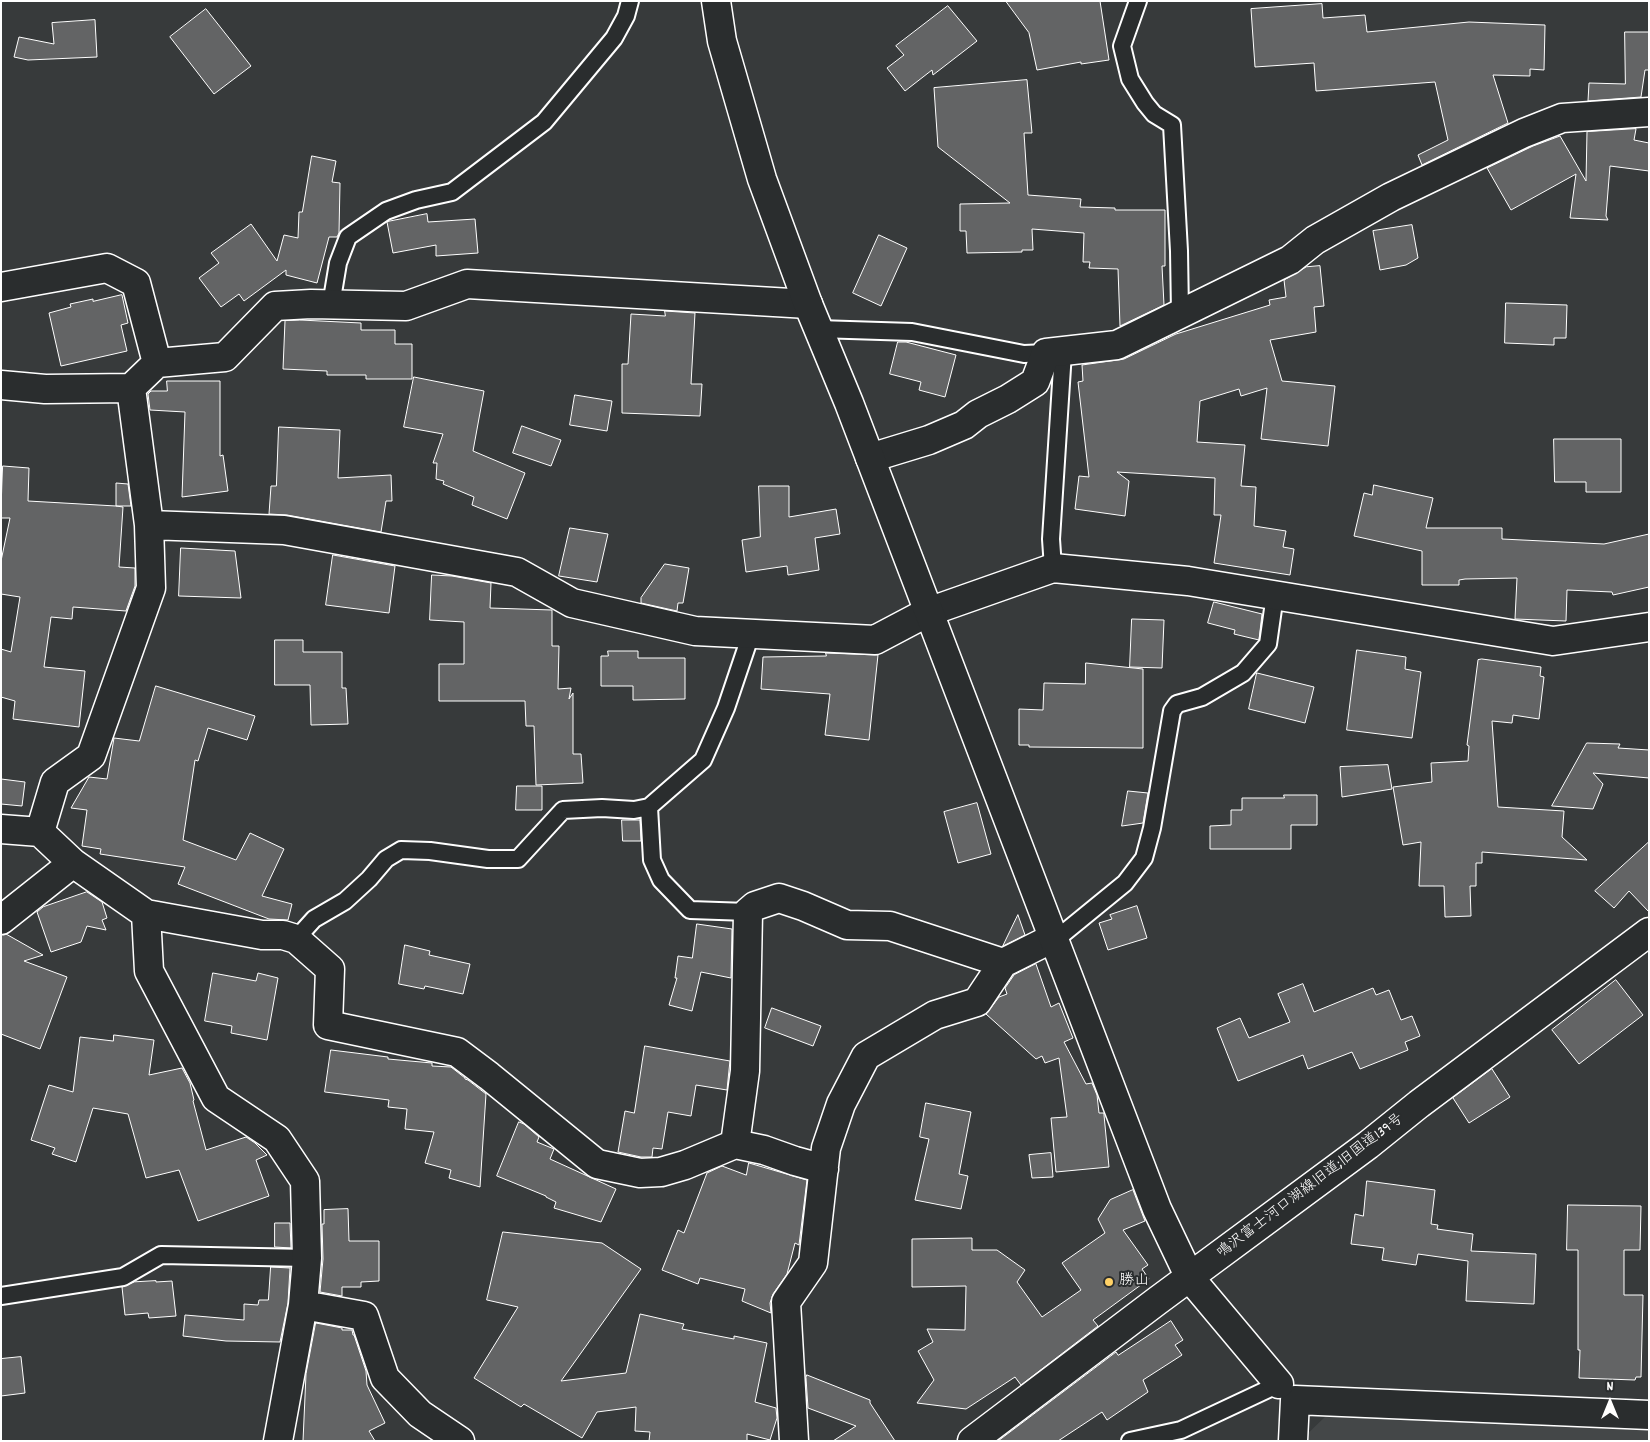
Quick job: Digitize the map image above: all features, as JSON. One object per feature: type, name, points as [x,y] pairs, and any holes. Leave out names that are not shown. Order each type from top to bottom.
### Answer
[{"type":"street","points":[[716,1],[722,41],[762,179],[808,304],[870,458],[1157,1209],[1190,1278],[1287,1392],[1294,1441]]},
{"type":"street","points":[[870,458],[929,440],[964,425],[978,414],[1008,399],[1035,382],[1055,352],[1117,345],[1290,260],[1315,240],[1391,197],[1524,133],[1562,118],[1649,112]]},
{"type":"street","points":[[1,287],[107,268],[136,283],[157,364]]},
{"type":"street","points":[[1,385],[45,389],[131,388],[157,364],[226,357],[275,306],[406,306],[467,284],[808,304]]},
{"type":"street","points":[[40,832],[55,782],[91,756],[151,588],[149,525],[131,388]]},
{"type":"street","points":[[149,525],[284,530],[488,566],[517,572],[572,603],[695,631],[875,640],[928,612],[1053,568],[1188,581],[1553,641],[1649,627]]},
{"type":"street","points":[[1,829],[40,832],[73,863],[146,914],[262,935],[283,935],[296,939],[330,969],[328,1025],[458,1052],[597,1164],[640,1173],[661,1172],[685,1165],[735,1144],[764,1150],[824,1169]]},
{"type":"street","points":[[1,920],[73,863]]},
{"type":"street","points":[[735,1144],[745,1071],[748,912],[755,906],[779,898],[847,925],[890,926],[1003,963]]},
{"type":"street","points":[[146,914],[149,971],[216,1098],[276,1140],[305,1181],[307,1258],[303,1305],[278,1441]]},
{"type":"street","name":"鳴沢富士河口湖線旧道;旧国道139号","points":[[972,1441],[1649,932]]},
{"type":"street","points":[[794,1441],[786,1302],[813,1263],[826,1148],[841,1104],[866,1056],[935,1015],[977,1002],[1003,963],[1054,940]]},
{"type":"street","points":[[303,1305],[364,1316],[385,1378],[420,1414],[460,1441]]},
{"type":"street","points":[[1287,1392],[1649,1415]]},
{"type":"lane","points":[[331,305],[338,263],[348,237],[386,212],[416,200],[452,192],[544,122],[614,38],[626,16],[630,1]]},
{"type":"lane","points":[[1138,1],[1122,46],[1130,79],[1144,103],[1154,114],[1172,126],[1179,251],[1180,313]]},
{"type":"lane","points":[[818,329],[912,332],[1024,354],[1055,352],[1051,539],[1053,568]]},
{"type":"lane","points":[[1054,940],[1125,883],[1144,858],[1152,828],[1172,711],[1178,704],[1202,697],[1243,672],[1268,644],[1275,595]]},
{"type":"lane","points":[[296,939],[314,919],[345,901],[369,879],[386,859],[401,850],[430,851],[488,859],[518,859],[563,810],[602,808],[634,810],[650,807],[703,760],[726,708],[751,634]]},
{"type":"lane","points":[[650,807],[652,860],[661,880],[690,910],[748,912]]},
{"type":"lane","points":[[1,1296],[123,1277],[162,1255],[307,1258]]},
{"type":"lane","points":[[1130,1441],[1181,1430],[1287,1392]]},
{"type":"shaded area","points":[[1327,1415],[1649,1430],[1649,1441],[1303,1441],[1303,1438]]},
{"type":"building","points":[[1006,1],[1100,1],[1109,60],[1081,64],[1081,62],[1037,70],[1029,33]]},
{"type":"building","points":[[1322,4],[1323,18],[1365,15],[1367,32],[1469,22],[1545,25],[1544,70],[1530,69],[1530,76],[1493,75],[1508,123],[1422,165],[1418,155],[1448,140],[1435,82],[1316,91],[1314,63],[1255,67],[1251,9]]},
{"type":"building","points":[[948,6],[977,41],[933,75],[932,70],[905,91],[887,68],[904,55],[896,46]]},
{"type":"building","points":[[206,9],[251,66],[214,94],[170,37]]},
{"type":"building","points":[[95,20],[97,57],[28,60],[14,57],[19,37],[54,44],[52,23]]},
{"type":"building","points":[[1625,32],[1649,32],[1649,70],[1645,70],[1641,97],[1588,101],[1589,83],[1625,84]]},
{"type":"building","points":[[1027,80],[1032,133],[1024,133],[1028,195],[1081,199],[1080,207],[1115,208],[1115,210],[1165,210],[1165,266],[1162,266],[1164,305],[1120,326],[1118,269],[1089,268],[1090,262],[1083,262],[1084,233],[1032,229],[1033,250],[967,253],[966,231],[960,231],[960,204],[1010,203],[938,147],[934,88]]},
{"type":"building","points":[[1636,129],[1634,140],[1649,143],[1649,171],[1610,166],[1606,216],[1608,220],[1570,218],[1576,174],[1511,210],[1487,168],[1533,146],[1560,136],[1586,181],[1587,132]]},
{"type":"building","points":[[312,156],[336,161],[332,182],[340,183],[339,233],[337,237],[329,237],[317,283],[286,275],[286,270],[244,301],[239,294],[221,307],[199,278],[219,263],[211,253],[251,224],[277,261],[284,235],[298,238],[299,212],[302,212]]},
{"type":"building","points":[[427,214],[428,222],[475,219],[478,253],[436,256],[436,245],[393,253],[387,222]]},
{"type":"building","points":[[1412,225],[1418,258],[1406,265],[1380,270],[1373,231]]},
{"type":"building","points":[[879,235],[907,248],[881,306],[853,293]]},
{"type":"building","points":[[1320,266],[1324,306],[1314,307],[1316,332],[1270,340],[1282,381],[1335,386],[1328,446],[1261,439],[1267,388],[1241,396],[1239,389],[1200,401],[1197,442],[1245,445],[1241,486],[1256,487],[1254,526],[1286,531],[1283,547],[1294,549],[1290,575],[1214,563],[1221,515],[1214,515],[1215,478],[1117,472],[1129,481],[1125,516],[1075,509],[1079,476],[1089,477],[1078,382],[1083,381],[1082,365],[1124,359],[1176,334],[1270,305],[1269,300],[1286,297],[1284,280],[1306,267]]},
{"type":"building","points":[[122,295],[128,323],[121,325],[127,351],[61,366],[49,313],[71,307],[70,304]]},
{"type":"building","points":[[1506,303],[1567,305],[1566,338],[1554,338],[1554,345],[1505,343]]},
{"type":"building","points":[[665,311],[695,313],[691,384],[702,384],[700,416],[622,413],[622,364],[628,364],[631,314],[665,316]]},
{"type":"building","points":[[285,321],[361,323],[361,330],[395,330],[395,344],[412,344],[412,379],[366,379],[366,375],[327,375],[327,371],[283,369]]},
{"type":"building","points":[[898,342],[906,342],[956,355],[945,397],[919,390],[921,382],[890,374]]},
{"type":"building","points":[[414,377],[484,391],[473,451],[525,473],[507,519],[472,505],[474,497],[443,484],[444,481],[436,479],[437,463],[433,463],[443,434],[404,427]]},
{"type":"building","points":[[167,381],[220,381],[220,456],[223,455],[228,491],[182,497],[185,412],[150,410],[148,394],[151,391],[167,391]]},
{"type":"building","points":[[575,395],[612,401],[607,431],[570,425]]},
{"type":"building","points":[[522,426],[561,440],[551,466],[513,453]]},
{"type":"building","points":[[279,427],[340,430],[338,478],[391,475],[392,501],[386,501],[381,532],[287,515],[269,514],[271,486],[276,486]]},
{"type":"building","points":[[1554,439],[1621,439],[1621,492],[1586,492],[1586,482],[1555,482]]},
{"type":"building","points":[[3,466],[29,468],[28,501],[123,507],[119,567],[135,568],[135,586],[126,611],[73,607],[72,619],[51,617],[44,667],[85,671],[79,727],[13,719],[15,701],[1,697],[1,649],[11,652],[20,597],[1,594],[1,561],[10,518],[1,518]]},
{"type":"building","points":[[116,483],[128,484],[131,506],[116,506]]},
{"type":"building","points":[[1374,485],[1433,498],[1426,528],[1502,528],[1502,539],[1604,544],[1649,534],[1649,587],[1613,595],[1612,592],[1567,590],[1566,621],[1515,619],[1517,578],[1465,579],[1459,580],[1459,585],[1422,585],[1422,551],[1354,536],[1364,493],[1372,495]]},
{"type":"building","points":[[759,486],[789,486],[789,517],[836,509],[840,534],[815,538],[819,570],[788,575],[787,566],[746,572],[742,540],[760,537]]},
{"type":"building","points":[[570,528],[608,534],[597,582],[559,576]]},
{"type":"building","points":[[181,548],[235,551],[241,598],[179,596]]},
{"type":"building","points":[[333,555],[395,566],[389,613],[326,605]]},
{"type":"building","points":[[665,564],[689,568],[683,603],[678,603],[677,611],[641,603],[641,598]]},
{"type":"building","points":[[432,575],[452,576],[491,583],[490,608],[552,610],[552,646],[559,646],[558,689],[571,688],[569,699],[573,693],[573,754],[581,754],[583,783],[536,785],[534,726],[526,726],[525,701],[439,701],[439,664],[464,664],[464,622],[430,620]]},
{"type":"building","points":[[1214,602],[1262,614],[1259,640],[1234,634],[1235,630],[1208,623]]},
{"type":"building","points":[[1132,619],[1164,620],[1162,668],[1130,667]]},
{"type":"building","points":[[275,640],[303,640],[303,652],[342,652],[342,688],[346,688],[348,724],[311,725],[310,685],[275,685]]},
{"type":"building","points":[[1357,650],[1406,657],[1405,669],[1421,672],[1412,738],[1347,730]]},
{"type":"building","points":[[608,651],[638,651],[638,658],[685,658],[685,699],[633,700],[633,686],[601,686],[601,656],[608,656]]},
{"type":"building","points":[[826,653],[878,655],[869,740],[825,735],[830,694],[761,689],[763,657],[826,656]]},
{"type":"building","points":[[1478,660],[1541,667],[1540,676],[1544,677],[1539,719],[1513,715],[1512,723],[1492,721],[1498,807],[1564,811],[1562,837],[1587,860],[1482,852],[1482,863],[1476,863],[1476,886],[1470,886],[1471,916],[1445,917],[1444,886],[1419,886],[1421,842],[1403,845],[1393,787],[1432,782],[1431,763],[1468,761],[1469,746],[1467,745]]},
{"type":"building","points":[[1086,663],[1143,669],[1143,748],[1029,747],[1029,745],[1019,745],[1019,709],[1043,710],[1044,683],[1085,684]]},
{"type":"building","points":[[1257,673],[1314,687],[1305,723],[1249,709]]},
{"type":"building","points":[[156,686],[255,716],[247,740],[208,728],[198,761],[195,760],[183,840],[236,860],[250,833],[284,849],[262,896],[292,904],[288,920],[269,919],[178,884],[185,867],[100,854],[101,849],[82,846],[87,810],[71,808],[89,777],[107,779],[114,738],[139,741]]},
{"type":"building","points":[[1587,743],[1620,744],[1618,748],[1649,750],[1649,778],[1593,773],[1603,784],[1593,809],[1552,806]]},
{"type":"building","points":[[1388,765],[1392,789],[1342,797],[1340,767]]},
{"type":"building","points":[[1,779],[25,782],[22,806],[1,804]]},
{"type":"building","points":[[517,786],[542,786],[542,810],[516,810]]},
{"type":"building","points":[[1128,791],[1148,793],[1143,823],[1122,826]]},
{"type":"building","points":[[1284,795],[1317,795],[1317,825],[1291,825],[1291,849],[1210,849],[1210,826],[1231,825],[1231,810],[1242,810],[1242,798],[1284,798]]},
{"type":"building","points":[[977,803],[991,854],[958,863],[944,812]]},
{"type":"building","points":[[622,820],[640,820],[641,841],[623,841]]},
{"type":"building","points":[[1649,842],[1649,912],[1629,891],[1614,908],[1595,891]]},
{"type":"building","points":[[87,892],[102,902],[107,918],[102,920],[106,930],[87,926],[81,942],[51,952],[37,912],[43,907]]},
{"type":"building","points":[[1137,906],[1147,938],[1108,950],[1099,923],[1112,919],[1110,915]]},
{"type":"building","points":[[1018,915],[1025,935],[1003,946]]},
{"type":"building","points":[[697,924],[732,929],[731,978],[701,972],[692,1011],[669,1005],[677,978],[675,978],[678,956],[692,958]]},
{"type":"building","points":[[6,934],[43,955],[24,961],[67,977],[40,1049],[1,1034],[1,935]]},
{"type":"building","points":[[405,945],[430,951],[429,955],[470,964],[463,994],[425,986],[424,989],[399,984]]},
{"type":"building","points":[[1036,964],[1051,1007],[1059,1003],[1073,1038],[1064,1042],[1086,1084],[1092,1083],[1097,1095],[1099,1113],[1104,1113],[1109,1167],[1056,1172],[1051,1118],[1067,1117],[1059,1058],[1045,1063],[1042,1056],[1036,1059],[986,1014],[999,997],[1007,994],[1005,988],[1014,975]]},
{"type":"building","points":[[213,973],[256,981],[258,973],[278,978],[267,1040],[231,1033],[232,1026],[205,1021]]},
{"type":"building","points":[[1616,980],[1643,1015],[1579,1064],[1552,1030]]},
{"type":"building","points":[[1303,984],[1314,1012],[1373,988],[1376,995],[1389,990],[1401,1020],[1412,1016],[1420,1036],[1405,1042],[1408,1050],[1360,1069],[1352,1052],[1308,1069],[1303,1055],[1238,1081],[1217,1028],[1240,1018],[1249,1038],[1290,1022],[1278,994]]},
{"type":"building","points":[[772,1008],[821,1026],[813,1046],[765,1028]]},
{"type":"building","points":[[114,1035],[154,1040],[149,1075],[182,1068],[190,1083],[206,1150],[246,1137],[267,1155],[256,1160],[269,1196],[198,1221],[179,1170],[146,1178],[128,1114],[93,1108],[76,1162],[52,1154],[55,1148],[31,1140],[49,1085],[73,1092],[80,1037],[113,1041]]},
{"type":"building","points":[[645,1046],[730,1061],[727,1090],[696,1085],[691,1116],[668,1112],[662,1149],[653,1148],[652,1157],[641,1157],[618,1152],[625,1111],[634,1113]]},
{"type":"building","points":[[331,1050],[388,1057],[388,1059],[432,1063],[432,1066],[451,1067],[486,1094],[480,1187],[449,1178],[451,1170],[425,1163],[434,1132],[405,1129],[407,1109],[388,1107],[389,1100],[325,1092]]},
{"type":"building","points":[[1492,1069],[1510,1097],[1469,1123],[1453,1098]]},
{"type":"building","points":[[926,1103],[971,1112],[959,1174],[968,1176],[961,1209],[915,1200],[929,1139],[920,1137]]},
{"type":"building","points":[[519,1122],[539,1137],[537,1142],[554,1149],[550,1159],[616,1189],[601,1222],[554,1208],[556,1202],[546,1196],[497,1176]]},
{"type":"building","points":[[1051,1153],[1053,1177],[1032,1178],[1029,1155]]},
{"type":"building","points":[[749,1163],[807,1180],[799,1245],[795,1243],[787,1274],[773,1294],[770,1303],[771,1313],[742,1301],[745,1289],[700,1278],[698,1284],[662,1270],[678,1230],[684,1233],[707,1173],[722,1166],[746,1175]]},
{"type":"building","points":[[1367,1181],[1435,1190],[1431,1224],[1438,1225],[1437,1229],[1473,1234],[1471,1251],[1536,1254],[1534,1304],[1466,1301],[1468,1261],[1418,1254],[1416,1265],[1382,1260],[1384,1248],[1351,1244],[1355,1214],[1363,1216]]},
{"type":"building","points":[[1133,1190],[1145,1221],[1123,1230],[1148,1265],[1142,1269],[1149,1279],[1093,1320],[1098,1326],[1021,1385],[1015,1377],[966,1409],[917,1403],[934,1380],[918,1351],[933,1342],[927,1329],[965,1330],[966,1286],[912,1287],[912,1239],[972,1238],[972,1250],[997,1250],[1025,1270],[1017,1282],[1042,1317],[1081,1290],[1062,1263],[1105,1233],[1098,1219],[1110,1200]]},
{"type":"building","points":[[1568,1205],[1641,1206],[1640,1250],[1624,1250],[1624,1295],[1643,1295],[1641,1377],[1636,1377],[1635,1380],[1579,1378],[1578,1250],[1567,1250]]},
{"type":"building","points":[[348,1209],[349,1241],[379,1241],[379,1281],[361,1282],[361,1287],[342,1287],[342,1296],[320,1292],[324,1210]]},
{"type":"building","points":[[275,1223],[290,1223],[291,1248],[275,1247]]},
{"type":"building","points":[[503,1232],[602,1243],[641,1269],[561,1381],[626,1373],[640,1314],[684,1324],[682,1329],[734,1339],[734,1336],[767,1343],[755,1402],[776,1408],[777,1418],[770,1440],[747,1434],[747,1441],[649,1441],[650,1432],[635,1431],[636,1407],[597,1412],[582,1438],[524,1404],[521,1407],[474,1378],[518,1307],[487,1300]]},
{"type":"building","points":[[271,1267],[290,1268],[288,1303],[280,1342],[226,1341],[183,1336],[185,1315],[244,1320],[244,1304],[258,1305],[259,1300],[268,1300]]},
{"type":"building","points":[[172,1281],[176,1316],[149,1318],[148,1313],[125,1315],[122,1287],[134,1282]]},
{"type":"building","points":[[1171,1321],[1183,1340],[1175,1345],[1182,1355],[1143,1380],[1148,1392],[1107,1420],[1102,1412],[1058,1441],[998,1441],[1116,1352],[1118,1355]]},
{"type":"building","points":[[316,1323],[342,1328],[342,1330],[352,1330],[366,1371],[367,1385],[385,1423],[369,1431],[375,1441],[303,1441],[306,1374]]},
{"type":"building","points":[[21,1357],[25,1393],[1,1396],[1,1359]]},
{"type":"building","points":[[807,1375],[870,1400],[870,1403],[895,1441],[833,1441],[856,1426],[808,1408]]},
{"type":"place","name":"勝山","points":[[1109,1282]]}]
